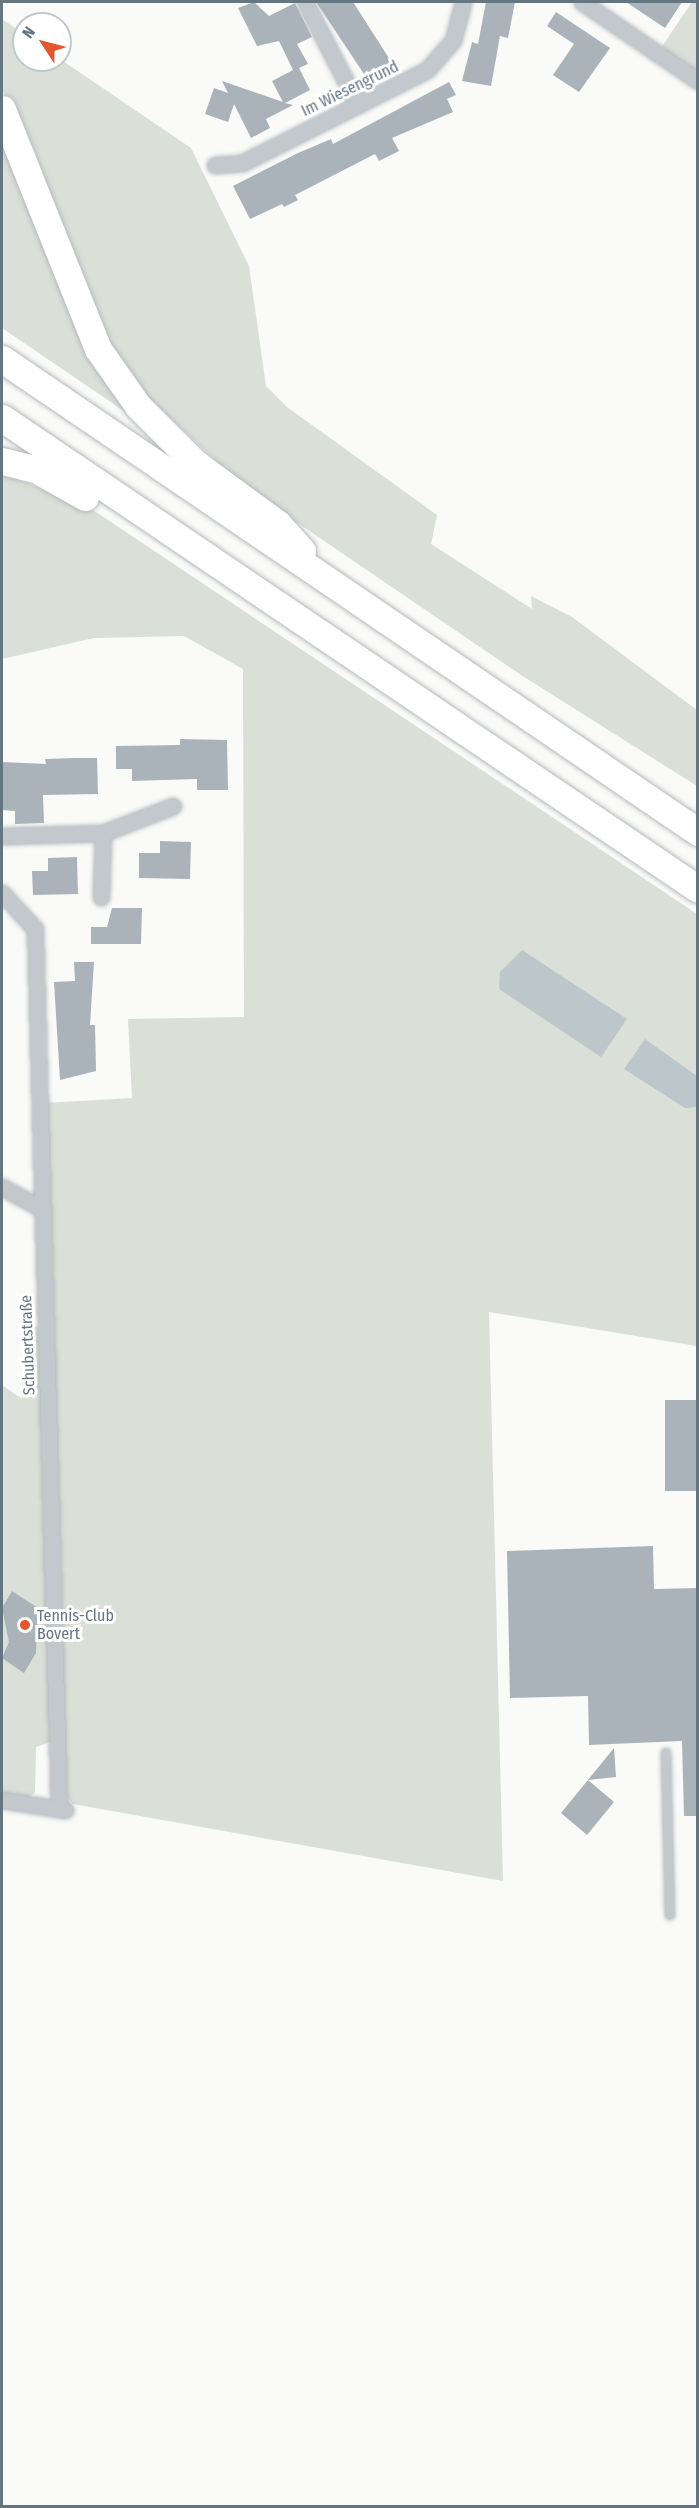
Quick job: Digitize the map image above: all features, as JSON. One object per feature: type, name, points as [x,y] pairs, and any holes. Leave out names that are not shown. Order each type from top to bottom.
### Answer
[{"type":"highway","points":[[2,109],[98,349],[138,405],[195,463],[278,524],[326,580]]},
{"type":"highway","points":[[2,358],[698,832]]},
{"type":"highway","points":[[2,418],[241,582],[698,889]]},
{"type":"highway","points":[[2,461],[64,483],[196,570],[241,582]]},
{"type":"street","points":[[305,2],[358,105]]},
{"type":"street","name":"Im Wiesengrund","points":[[215,165],[242,163],[358,105],[438,60],[453,40],[463,2]]},
{"type":"street","points":[[582,2],[698,81]]},
{"type":"street","points":[[2,836],[103,832],[173,806]]},
{"type":"street","points":[[101,897],[103,832]]},
{"type":"street","name":"Schubertstraße","points":[[2,893],[35,929],[62,1810],[2,1800]]},
{"type":"street","points":[[2,1187],[42,1209]]},
{"type":"lane","points":[[666,1753],[670,1915]]},
{"type":"shaded area","points":[[692,2],[697,2],[697,73],[661,48]]},
{"type":"shaded area","points":[[2,19],[12,26],[12,72],[72,72],[72,67],[191,148],[249,266],[266,386],[287,407],[437,515],[431,544],[532,609],[531,596],[572,617],[697,710],[697,786],[521,675],[242,485],[144,393],[111,346],[78,278],[35,151],[2,89]]},
{"type":"shaded area","points":[[2,125],[143,424],[2,328]]},
{"type":"shaded area","points":[[2,473],[96,512],[697,914],[697,1346],[489,1312],[503,1881],[73,1804],[62,1792],[44,1103],[132,1098],[128,1019],[244,1017],[243,669],[184,636],[94,638],[2,659]]},
{"type":"shaded area","points":[[522,950],[627,1019],[601,1057],[499,989],[500,972]]},
{"type":"shaded area","points":[[645,1039],[697,1076],[697,1107],[685,1108],[624,1069]]},
{"type":"shaded area","name":"Tennis-Club Bovert","points":[[25,1318],[42,1330],[51,1742],[36,1747],[35,1793],[27,1798],[2,1793],[2,1385],[22,1399]]},
{"type":"building","points":[[254,2],[269,16],[295,3],[312,37],[297,44],[308,64],[299,68],[310,90],[285,103],[293,105],[266,119],[270,128],[251,138],[234,104],[228,122],[205,114],[214,88],[228,93],[222,81],[283,102],[272,81],[293,70],[279,41],[257,46],[238,8]]},
{"type":"building","points":[[316,2],[353,2],[394,66],[368,80]]},
{"type":"building","points":[[486,2],[515,2],[508,38],[500,36],[491,86],[462,81],[472,42],[478,44]]},
{"type":"building","points":[[626,2],[682,2],[665,28]]},
{"type":"building","points":[[556,12],[610,48],[579,92],[553,75],[574,44],[547,26]]},
{"type":"building","points":[[449,82],[456,95],[447,99],[453,112],[392,138],[399,151],[379,161],[375,154],[295,195],[298,200],[284,207],[282,204],[250,219],[233,186],[331,139],[333,144]]},
{"type":"building","points":[[180,739],[227,740],[228,790],[197,790],[197,779],[132,781],[132,769],[116,769],[116,746],[180,745]]},
{"type":"building","points":[[97,758],[98,794],[43,795],[44,823],[15,824],[15,811],[2,810],[2,762],[46,764],[45,759]]},
{"type":"building","points":[[160,841],[191,842],[190,879],[139,878],[139,853],[160,853]]},
{"type":"building","points":[[77,857],[78,894],[33,895],[32,871],[48,871],[48,858]]},
{"type":"building","points":[[112,908],[142,908],[141,944],[91,944],[91,927],[107,927]]},
{"type":"building","points":[[74,962],[94,962],[90,1025],[95,1025],[96,1071],[60,1080],[54,982],[75,981]]},
{"type":"building","points":[[665,1400],[698,1400],[698,1491],[665,1491]]},
{"type":"building","points":[[653,1546],[654,1589],[698,1588],[698,1816],[684,1816],[682,1741],[589,1745],[588,1696],[510,1698],[507,1551]]},
{"type":"building","points":[[12,1591],[38,1608],[36,1653],[24,1673],[2,1658],[9,1642],[2,1608]]},
{"type":"building","points":[[614,1748],[616,1777],[588,1780],[614,1802],[587,1835],[561,1813]]},
{"type":"place","name":"Tennis-Club Bovert","points":[[25,1625]]}]
